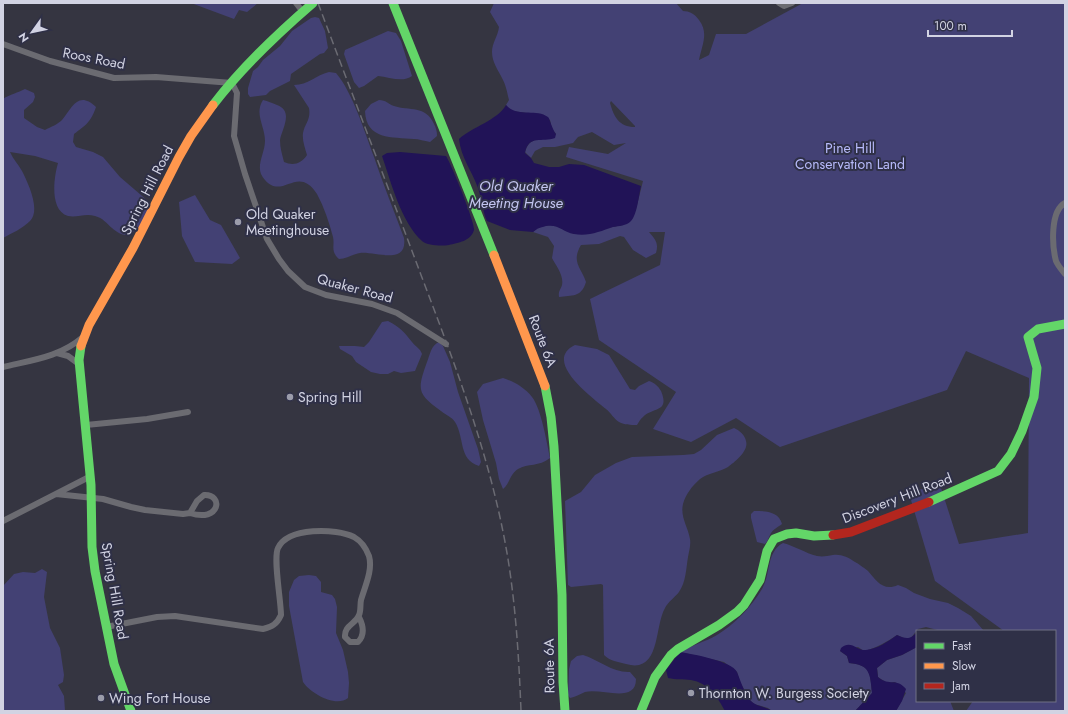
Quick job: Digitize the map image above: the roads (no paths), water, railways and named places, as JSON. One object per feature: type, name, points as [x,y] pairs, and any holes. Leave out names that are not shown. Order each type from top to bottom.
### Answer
[{"type":"street","points":[[296,3],[303,12]]},
{"type":"street","name":"Spring Hill Road","points":[[130,711],[114,664],[93,558],[91,476],[80,364],[80,348],[84,336],[104,298],[147,223],[174,164],[191,136],[232,83],[268,42],[313,3]]},
{"type":"street","name":"Route 6A","points":[[393,3],[509,292],[544,387],[551,418],[554,447],[562,595],[563,682],[565,711]]},
{"type":"street","points":[[779,3],[784,6],[792,3]]},
{"type":"street","name":"Roos Road","points":[[3,44],[50,62],[114,78],[156,77],[232,83]]},
{"type":"street","name":"Quaker Road","points":[[232,83],[237,93],[234,136],[245,174],[267,239],[279,260],[288,271],[305,287],[326,295],[372,304],[397,313],[446,344]]},
{"type":"street","points":[[1065,203],[1062,204],[1056,214],[1054,224],[1054,250],[1057,263],[1065,274]]},
{"type":"street","name":"Discovery Hill Road","points":[[641,711],[656,675],[670,655],[729,618],[744,605],[760,580],[767,551],[774,540],[787,534],[796,533],[814,536],[835,535],[851,532],[952,493],[998,471],[1012,454],[1034,397],[1037,368],[1028,338],[1038,329],[1065,324]]},
{"type":"street","points":[[3,366],[49,356],[74,344],[84,336]]},
{"type":"street","points":[[57,353],[68,356],[80,364]]},
{"type":"street","points":[[86,426],[146,419],[188,412]]},
{"type":"street","points":[[3,521],[91,476]]},
{"type":"street","points":[[56,494],[91,496],[131,508],[145,510],[183,514],[190,513]]},
{"type":"street","points":[[106,627],[157,617],[175,616],[263,629],[272,627],[278,622],[281,615],[276,554],[287,538],[295,534],[306,532],[328,532],[349,535],[355,538],[365,548],[369,556],[370,564],[368,580],[362,597],[359,617]]},
{"type":"water","name":"Old Quaker Meeting House","points":[[506,105],[516,111],[543,114],[549,118],[556,134],[555,138],[537,140],[530,143],[525,153],[534,163],[549,167],[559,167],[569,164],[584,165],[641,186],[636,210],[631,221],[625,225],[594,233],[579,235],[554,226],[546,226],[533,232],[510,230],[487,221],[476,182],[464,158],[459,139],[497,115]]},
{"type":"water","points":[[400,152],[446,156],[458,181],[474,226],[474,230],[470,237],[464,241],[456,243],[435,245],[425,243],[415,233],[402,213],[382,156],[387,153]]},
{"type":"water","points":[[916,633],[916,648],[902,655],[887,660],[877,668],[878,677],[882,680],[899,683],[906,689],[902,701],[896,711],[855,711],[872,693],[871,680],[868,671],[865,668],[849,663],[847,656],[840,651],[841,648],[851,645],[866,650],[883,644],[897,635],[908,638]]},
{"type":"water","points":[[680,652],[720,661],[734,668],[750,700],[755,704],[772,711],[725,711],[715,695],[702,684],[691,680],[668,678],[666,670]]},
{"type":"railway","points":[[318,3],[460,379],[483,450],[501,522],[511,578],[517,635],[521,711]]},
{"type":"place","name":"Old Quaker Meetinghouse","points":[[238,222]]},
{"type":"place","name":"Spring Hill","points":[[290,397]]},
{"type":"place","name":"Thornton W. Burgess Society","points":[[691,693]]},
{"type":"place","name":"Wing Fort House","points":[[101,698]]},
{"type":"park label","name":"Pine Hill Conservation Land","points":[[850,156]]}]
